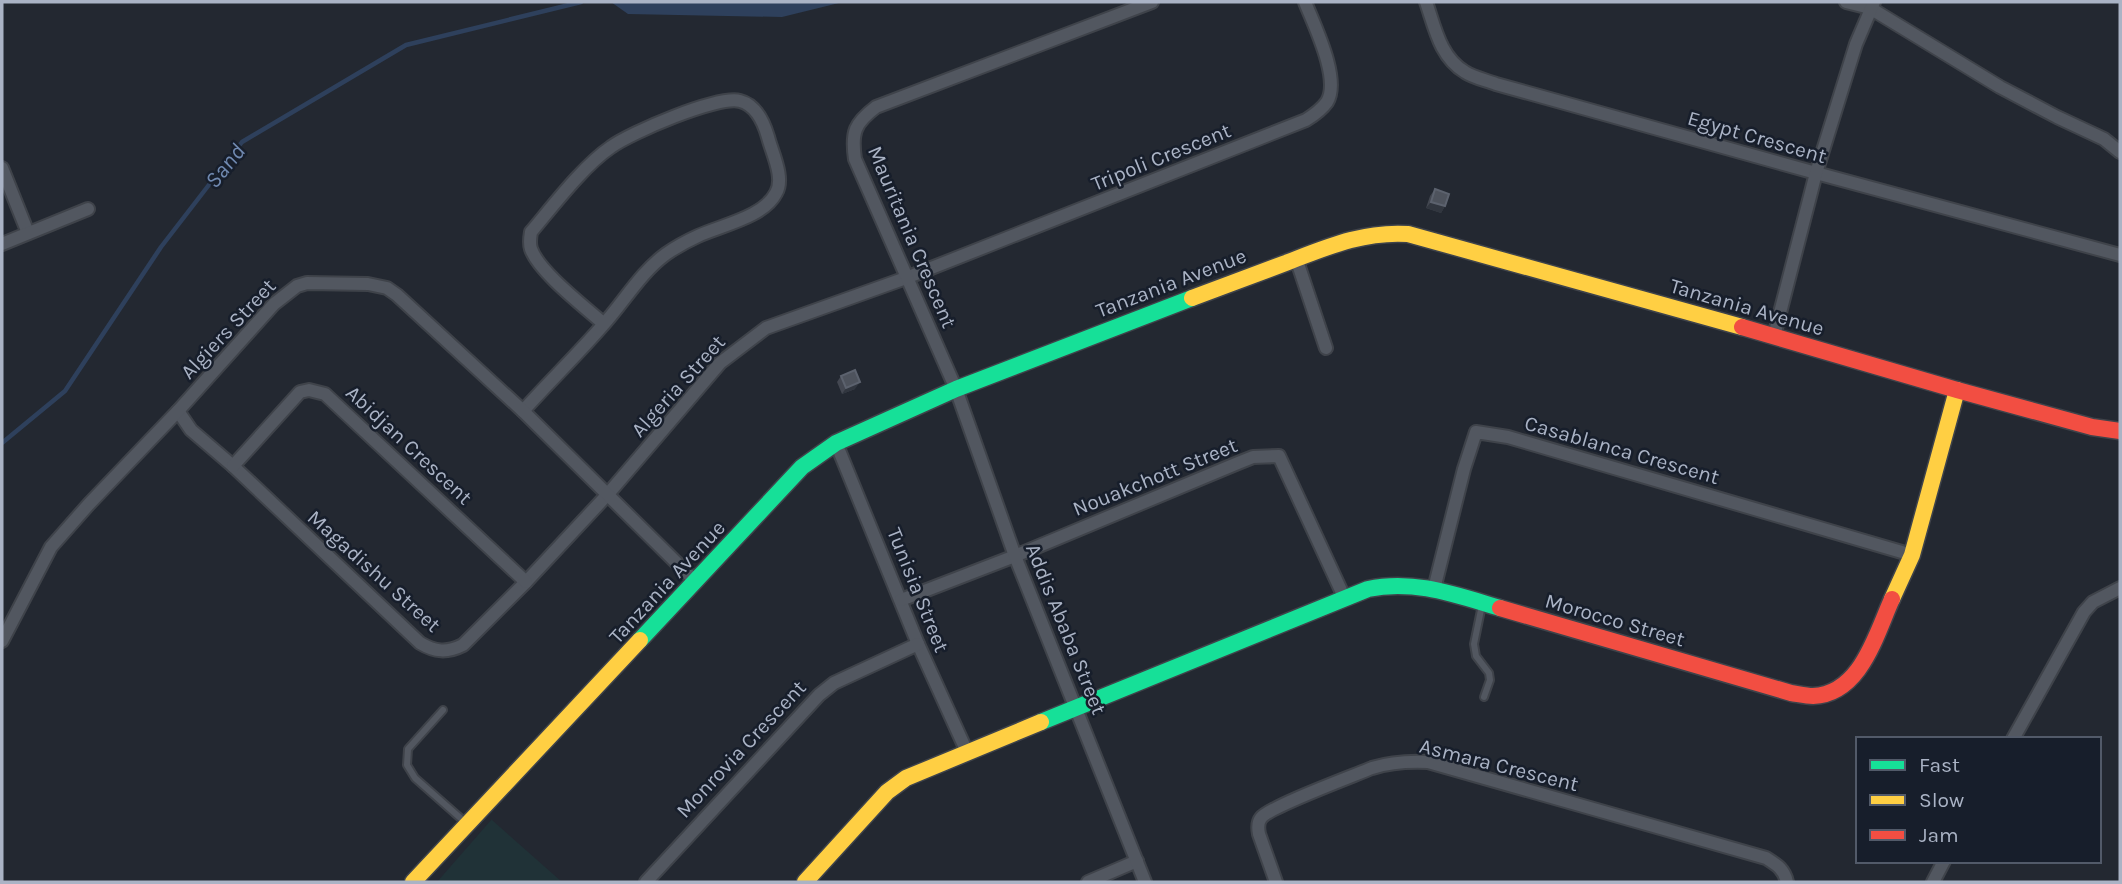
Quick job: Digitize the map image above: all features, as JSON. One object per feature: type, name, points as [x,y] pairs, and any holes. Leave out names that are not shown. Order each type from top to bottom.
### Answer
[{"type":"street","name":"Mauritania Crescent","points":[[956,389],[855,159],[853,143],[856,128],[863,117],[876,107],[1152,2]]},
{"type":"street","name":"Tripoli Crescent","points":[[906,278],[1306,120],[1326,103],[1331,81],[1328,64],[1305,2]]},
{"type":"street","name":"Egypt Crescent","points":[[1426,2],[1441,48],[1453,63],[1466,73],[1496,84],[2120,255]]},
{"type":"street","points":[[1846,2],[1872,5],[2000,87],[2104,139],[2120,152]]},
{"type":"street","points":[[1774,336],[1816,173],[1856,44],[1872,5]]},
{"type":"street","points":[[523,411],[604,324],[645,273],[665,255],[699,235],[758,211],[774,197],[778,191],[779,174],[765,129],[758,114],[749,106],[739,101],[727,100],[697,109],[610,147],[531,232],[531,249],[539,263],[604,324]]},
{"type":"street","points":[[2,168],[28,233]]},
{"type":"street","points":[[2,244],[88,209]]},
{"type":"street","name":"Tanzania Avenue","points":[[413,882],[802,467],[836,443],[956,389],[1296,258],[1366,234],[1408,234],[1957,390],[2092,427],[2120,430]]},
{"type":"street","points":[[1296,258],[1326,348]]},
{"type":"street","name":"Algeria Street","points":[[608,494],[720,363],[743,344],[766,328],[906,278]]},
{"type":"street","name":"Algiers Street","points":[[2,641],[51,548],[274,304],[297,286],[307,283],[339,282],[387,288],[523,411],[696,582]]},
{"type":"street","name":"Addis Ababa Street","points":[[956,389],[1015,556],[1145,882]]},
{"type":"street","name":"Abidjan Crescent","points":[[233,466],[300,392],[309,390],[325,394],[526,582]]},
{"type":"street","name":"Morocco Street","points":[[967,752],[1380,586],[1411,585],[1434,589],[1791,693],[1812,696],[1825,694],[1850,680],[1865,659],[1912,555],[1957,390]]},
{"type":"street","name":"Magadishu Street","points":[[178,411],[191,430],[233,466],[410,634],[430,649],[448,651],[463,645],[608,494]]},
{"type":"street","name":"Casablanca Crescent","points":[[1434,589],[1476,432],[1508,437],[1912,555]]},
{"type":"street","name":"Tunisia Street","points":[[836,443],[918,644],[967,752]]},
{"type":"street","name":"Nouakchott Street","points":[[901,600],[1015,556],[1253,457],[1279,456],[1345,599]]},
{"type":"street","points":[[2014,737],[2084,612],[2093,602],[2120,588]]},
{"type":"street","name":"Monrovia Crescent","points":[[646,882],[819,695],[834,683],[918,644]]},
{"type":"street","points":[[805,882],[887,792],[906,778],[967,752]]},
{"type":"street","name":"Asmara Crescent","points":[[1276,882],[1259,834],[1260,818],[1276,808],[1371,768],[1405,761],[1427,762],[1766,858],[1779,866],[1786,875],[1787,882]]},
{"type":"street","points":[[1088,882],[1137,862]]},
{"type":"street","points":[[1933,882],[1943,863]]},
{"type":"lane","points":[[1483,603],[1474,644],[1476,656],[1489,673],[1490,680],[1483,697]]},
{"type":"lane","points":[[443,710],[408,749],[407,765],[415,778],[468,824]]},
{"type":"shaded area","points":[[492,820],[562,882],[437,882]]},
{"type":"water","points":[[611,2],[843,2],[782,17],[628,14]]},
{"type":"building","points":[[1435,189],[1449,194],[1445,206],[1431,202]]},
{"type":"building","points":[[855,370],[860,382],[846,388],[841,376]]},
{"type":"waterway","name":"Sand","points":[[2,443],[65,391],[161,247],[242,142],[406,45],[581,2]]},
{"type":"traffic: fast","points":[[640,640],[802,467],[836,443],[956,389],[1192,298]]},
{"type":"traffic: fast","points":[[1041,722],[1368,589],[1385,586],[1418,587],[1500,608]]},
{"type":"traffic: slow","points":[[1192,298],[1344,242],[1375,235],[1408,234],[1742,327]]},
{"type":"traffic: slow","points":[[1892,599],[1912,555],[1957,390]]},
{"type":"traffic: slow","points":[[413,882],[640,640]]},
{"type":"traffic: slow","points":[[805,882],[887,792],[906,778],[1041,722]]},
{"type":"traffic: jam","points":[[1742,327],[1957,390],[2092,427],[2120,431]]},
{"type":"traffic: jam","points":[[1500,608],[1791,693],[1813,696],[1830,693],[1855,674],[1873,645],[1892,599]]}]
